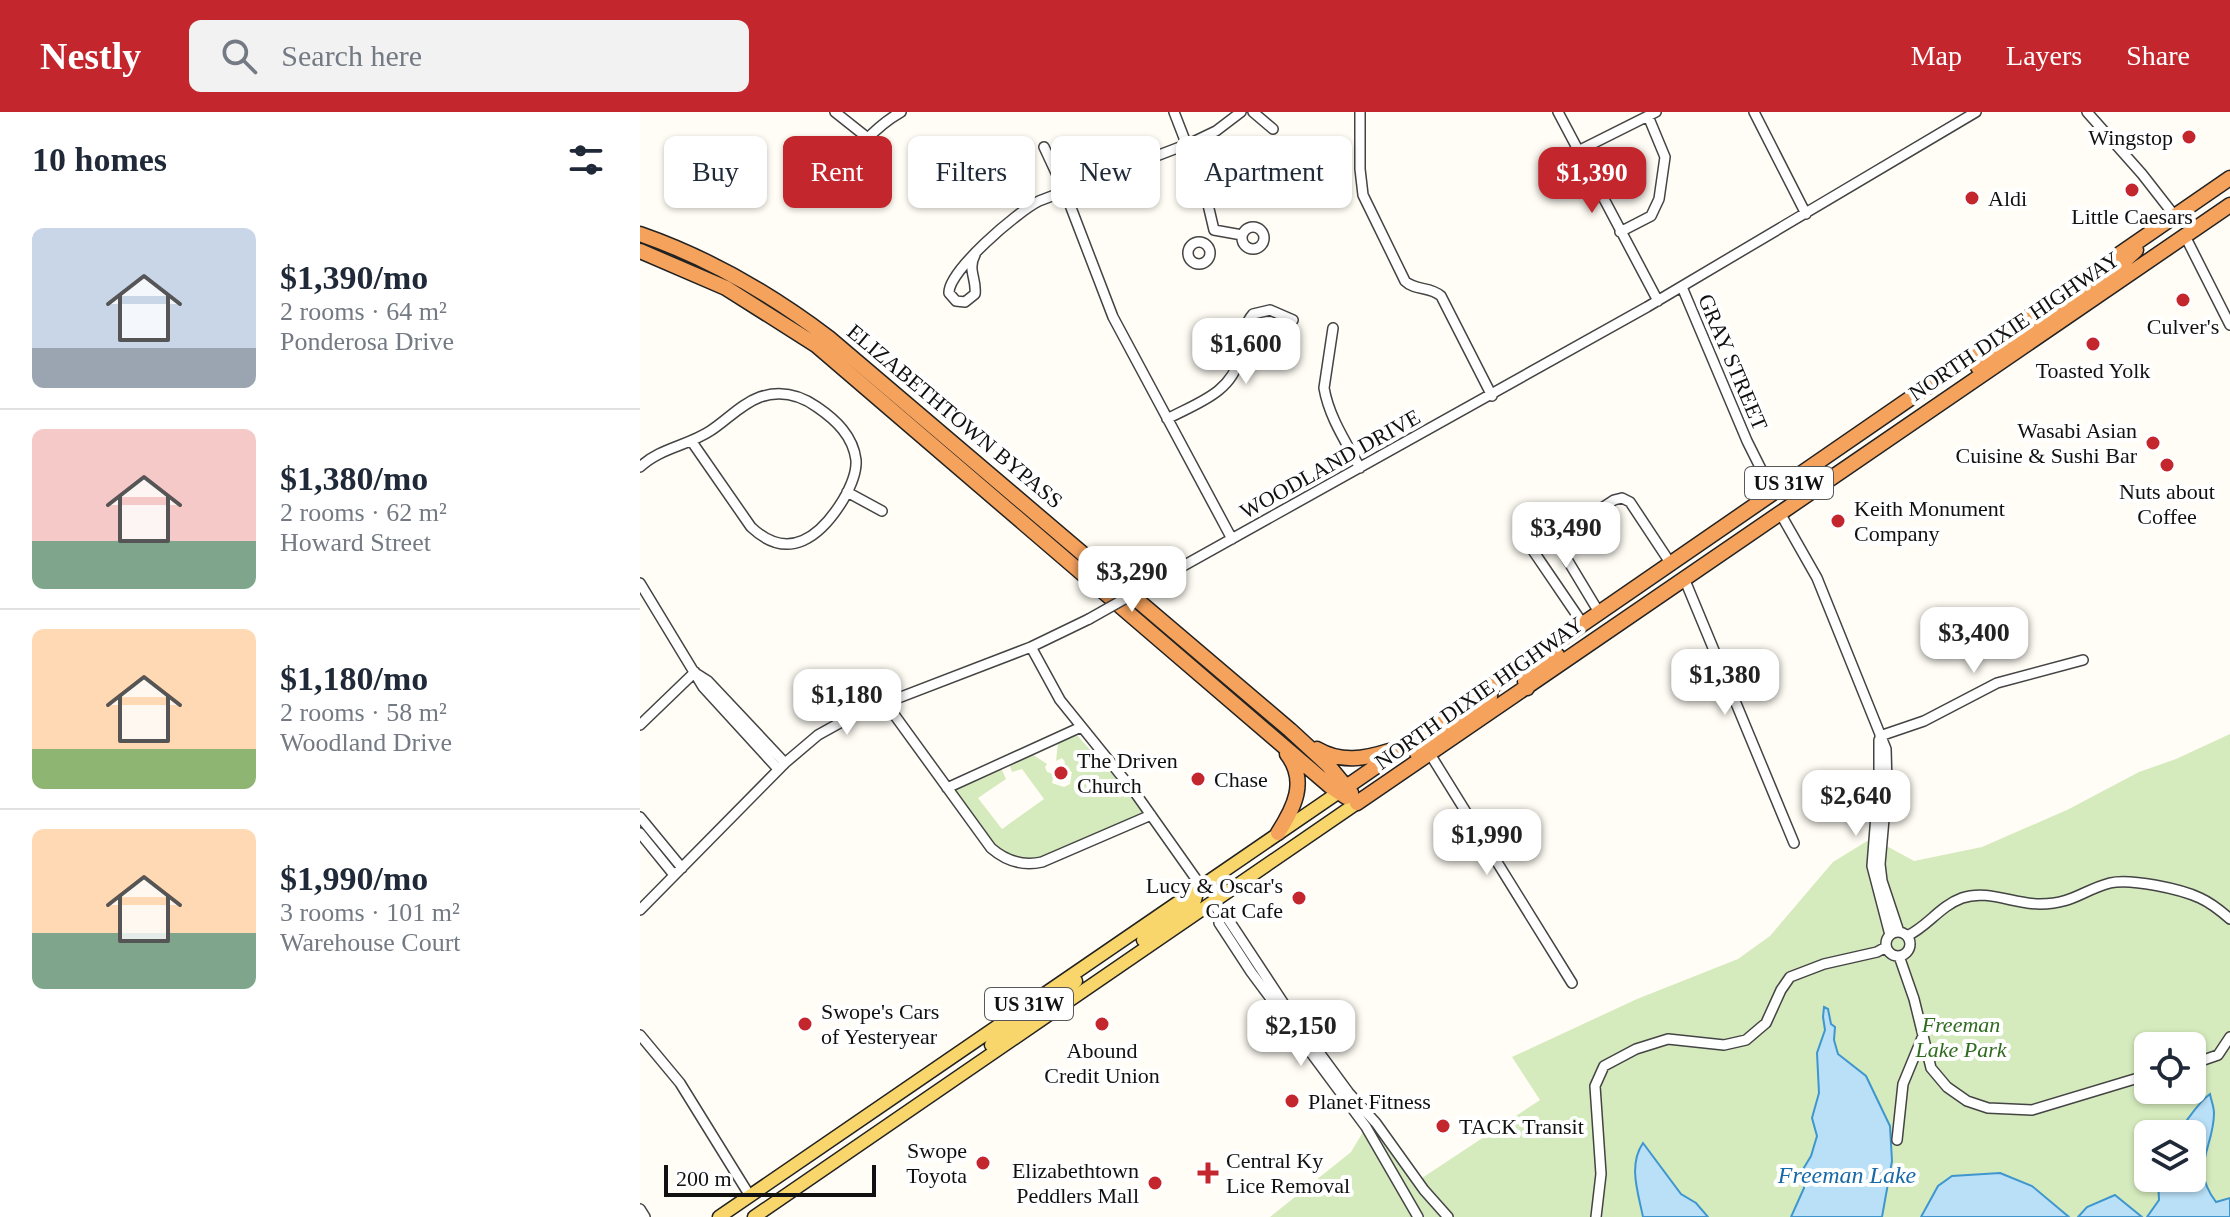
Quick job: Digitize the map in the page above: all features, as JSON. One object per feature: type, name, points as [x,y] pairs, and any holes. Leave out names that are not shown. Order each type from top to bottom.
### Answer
[{"type":"highway","name":"NORTH DIXIE HIGHWAY","points":[[1401,747],[1600,614],[2230,178]]},
{"type":"highway","name":"NORTH DIXIE HIGHWAY","points":[[1357,803],[2230,205]]},
{"type":"highway","points":[[2057,324],[2068,304],[2108,276],[2158,226]]},
{"type":"highway","name":"ELIZABETHTOWN BYPASS","points":[[640,234],[727,271],[810,323],[1290,730],[1357,803]]},
{"type":"highway","name":"ELIZABETHTOWN BYPASS","points":[[640,251],[726,288],[816,345],[1271,735],[1343,789]]},
{"type":"highway","points":[[1943,400],[1983,364],[2052,313],[2060,294]]},
{"type":"highway","points":[[1780,513],[1795,493],[1948,385],[1966,361]]},
{"type":"highway","points":[[1598,637],[1640,601],[1765,514],[1771,509],[1773,493]]},
{"type":"highway","points":[[1527,688],[1525,681],[1528,674],[1612,616],[1626,596]]},
{"type":"highway","points":[[1403,773],[1417,753],[1486,702],[1490,697],[1491,685]]},
{"type":"highway","points":[[1290,730],[1323,753],[1347,759],[1370,757],[1401,747]]},
{"type":"highway","points":[[1271,735],[1292,761],[1298,780],[1296,802],[1277,834]]},
{"type":"highway","name":"US 31W","points":[[1343,789],[1401,747]]},
{"type":"main road","name":"US 31W","points":[[719,1217],[1343,789]]},
{"type":"main road","name":"NORTH DIXIE HIGHWAY","points":[[754,1217],[1130,958],[1216,907],[1357,803]]},
{"type":"main road","points":[[1216,907],[1214,891],[1222,880],[1271,845],[1277,834]]},
{"type":"main road","points":[[1130,958],[1134,947],[1195,900],[1201,886]]},
{"type":"main road","points":[[1045,1017],[1050,1002],[1136,938],[1139,929]]},
{"type":"main road","points":[[922,1102],[929,1089],[981,1054],[1028,1015],[1034,1000]]},
{"type":"main road","points":[[922,1102],[919,1090],[984,1042],[989,1032]]},
{"type":"main road","points":[[821,1171],[825,1159],[898,1108],[907,1088]]},
{"type":"main road","points":[[733,1217],[829,1146],[833,1139]]},
{"type":"street","points":[[835,112],[865,136]]},
{"type":"street","points":[[872,136],[901,112]]},
{"type":"street","points":[[1174,112],[1184,136]]},
{"type":"street","points":[[1205,136],[1241,112]]},
{"type":"street","points":[[1253,112],[1273,129]]},
{"type":"street","points":[[1360,112],[1361,188],[1373,218],[1405,281],[1413,287],[1430,288],[1441,296],[1492,396]]},
{"type":"street","points":[[1558,112],[1658,301]]},
{"type":"street","points":[[1754,112],[1806,214]]},
{"type":"street","name":"WOODLAND DRIVE","points":[[640,910],[782,766],[818,735],[854,715],[1031,647],[1089,619],[1492,396],[1976,112]]},
{"type":"street","points":[[2087,112],[2174,215]]},
{"type":"street","points":[[1578,151],[1652,114],[1665,157],[1659,199],[1651,216],[1620,232]]},
{"type":"street","points":[[1044,147],[1051,162]]},
{"type":"street","points":[[975,255],[970,270],[975,294],[965,302],[956,301],[949,293],[950,282],[975,255],[1023,209],[1051,197]]},
{"type":"street","points":[[1071,208],[1113,317],[1232,539]]},
{"type":"street","points":[[1209,208],[1214,230]]},
{"type":"street","points":[[1214,230],[1242,235]]},
{"type":"street","points":[[1204,243],[1214,230]]},
{"type":"street","points":[[2185,236],[2230,325]]},
{"type":"street","name":"GRAY STREET","points":[[1682,287],[1738,421],[1773,493]]},
{"type":"street","points":[[1167,419],[1213,395],[1230,381],[1237,367],[1245,325],[1253,314],[1270,310],[1293,320]]},
{"type":"street","points":[[1333,328],[1324,388],[1329,410],[1360,468]]},
{"type":"street","points":[[640,467],[659,453],[692,442],[755,399],[777,393],[793,395],[815,405],[833,419],[850,441],[855,466],[847,492],[828,521],[813,536],[793,544],[770,541],[757,533],[746,520],[692,442]]},
{"type":"street","points":[[847,492],[882,511]]},
{"type":"street","points":[[1600,614],[1559,546],[1561,535],[1614,500],[1622,498],[1630,502],[1671,564]]},
{"type":"street","points":[[1780,513],[1817,578],[1886,749],[1887,785],[1880,864],[1882,881],[1899,934],[1909,947],[1899,956]]},
{"type":"street","points":[[1521,533],[1583,624]]},
{"type":"street","points":[[1684,578],[1794,843]]},
{"type":"street","points":[[640,583],[703,687],[782,766]]},
{"type":"street","points":[[1031,647],[1060,700],[1151,815],[1201,886]]},
{"type":"street","points":[[1880,736],[1924,721],[2009,678],[2083,660]]},
{"type":"street","points":[[640,725],[695,672]]},
{"type":"street","points":[[885,702],[991,848],[1007,858],[1024,863],[1042,862],[1151,815]]},
{"type":"street","points":[[947,788],[1081,727]]},
{"type":"street","points":[[1430,754],[1572,983]]},
{"type":"street","points":[[640,817],[682,868]]},
{"type":"street","points":[[640,833],[674,875]]},
{"type":"street","points":[[1596,1217],[1601,1174],[1595,1086],[1604,1066],[1636,1049],[1668,1039],[1724,1045],[1746,1040],[1766,1023],[1790,977],[1806,969],[1877,952],[1899,934],[1967,896],[1984,895],[2016,902],[2050,904],[2076,898],[2117,881],[2191,894],[2230,919]]},
{"type":"street","points":[[1216,907],[1228,919],[1288,1010],[1349,1093],[1376,1123],[1424,1190],[1450,1217]]},
{"type":"street","points":[[1216,907],[1219,923],[1251,972],[1366,1127],[1418,1217]]},
{"type":"street","points":[[1886,947],[1891,954],[1899,956]]},
{"type":"street","points":[[1899,956],[1914,999],[1928,1061],[1941,1082],[1960,1097],[1988,1108],[2010,1111],[2042,1108],[2134,1079]]},
{"type":"street","points":[[640,1035],[680,1083],[750,1196]]},
{"type":"street","points":[[2206,1059],[2226,1052],[2230,1037]]},
{"type":"street","points":[[1897,1140],[1903,1084],[1922,1038]]},
{"type":"street","points":[[640,1209],[645,1217]]},
{"type":"green space","points":[[1076,734],[1135,800],[1141,813],[1055,853],[1035,858],[1005,853],[954,788],[997,769],[1002,770],[1006,779],[978,798],[1002,829],[1044,799],[1022,769],[1012,772],[1012,763],[1032,754],[1047,764],[1047,772],[1054,774],[1052,783],[1064,787],[1070,784],[1072,772],[1063,769],[1065,762],[1062,758],[1056,761],[1058,743]]},
{"type":"green space","name":"Freeman Lake Park","points":[[2230,734],[2230,1217],[1270,1217],[1351,1152],[1366,1127],[1376,1123],[1390,1145],[1422,1178],[1540,1100],[1512,1057],[1637,999],[1738,959],[1770,936],[1833,862],[1872,838],[1914,861],[1982,847],[2067,810],[2139,772]]},
{"type":"water","name":"Freeman Lake","points":[[1824,1007],[1828,1009],[1831,1024],[1835,1027],[1834,1040],[1838,1054],[1866,1076],[1890,1126],[1892,1161],[1882,1217],[1791,1217],[1804,1188],[1802,1171],[1817,1136],[1812,1118],[1819,1093],[1817,1053],[1825,1030]]},
{"type":"water","points":[[2210,1094],[2214,1113],[2206,1154],[2206,1120],[2187,1120],[2199,1104],[2206,1104]]},
{"type":"water","points":[[1643,1143],[1681,1194],[1696,1203],[1708,1217],[1643,1217],[1635,1169],[1638,1151]]},
{"type":"water","name":"Freeman Lake","points":[[2000,1173],[2032,1186],[2069,1217],[1921,1217],[1938,1186],[1952,1176]]},
{"type":"water","points":[[2206,1184],[2216,1202],[2230,1198],[2230,1217],[2147,1217],[2159,1200],[2159,1192],[2206,1192]]},
{"type":"water","points":[[2115,1195],[2142,1217],[2078,1217],[2087,1207]]},
{"type":"place","name":"Wingstop","points":[[2189,137]]},
{"type":"place","name":"Little Caesars","points":[[2132,190]]},
{"type":"place","name":"Aldi","points":[[1972,198]]},
{"type":"place","name":"Culver's","points":[[2183,300]]},
{"type":"place","name":"Toasted Yolk","points":[[2093,344]]},
{"type":"place","name":"Wasabi Asian Cuisine & Sushi Bar","points":[[2153,443]]},
{"type":"place","name":"Nuts about Coffee","points":[[2167,465]]},
{"type":"place","name":"Keith Monument Company","points":[[1838,521]]},
{"type":"place","name":"The Driven Church","points":[[1061,773]]},
{"type":"place","name":"Chase","points":[[1198,779]]},
{"type":"place","name":"Lucy & Oscar's Cat Cafe","points":[[1299,898]]},
{"type":"place","name":"Swope's Cars of Yesteryear","points":[[805,1024]]},
{"type":"place","name":"Abound Credit Union","points":[[1102,1024]]},
{"type":"place","name":"Planet Fitness","points":[[1292,1101]]},
{"type":"place","name":"TACK Transit","points":[[1443,1126]]},
{"type":"place","name":"Swope Toyota","points":[[983,1163]]},
{"type":"place","name":"Central Ky Lice Removal","points":[[1208,1173]]},
{"type":"place","name":"Elizabethtown Peddlers Mall","points":[[1155,1183]]}]
